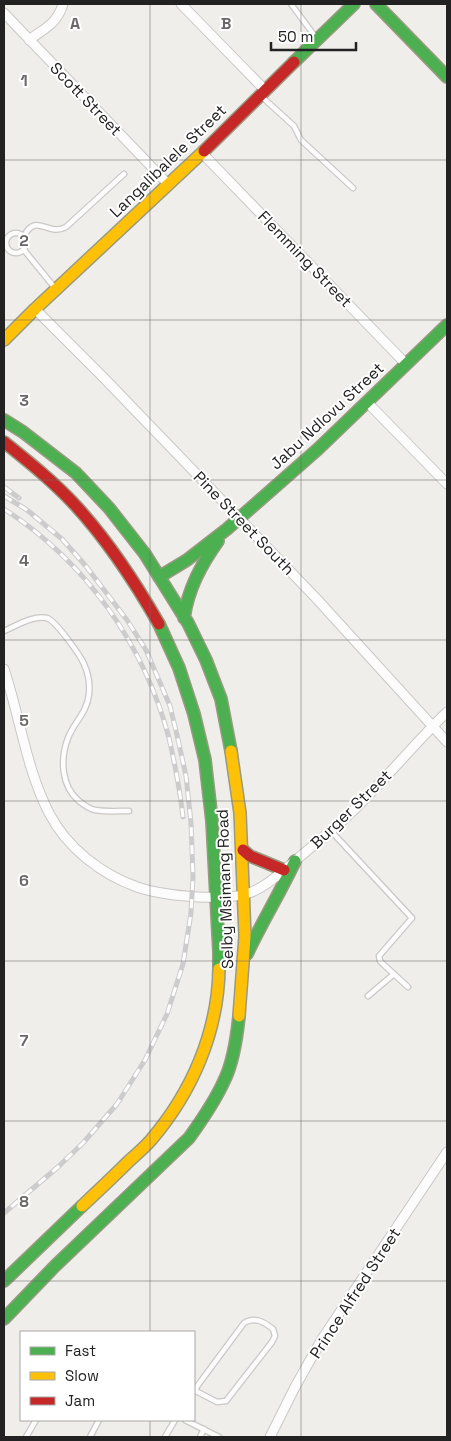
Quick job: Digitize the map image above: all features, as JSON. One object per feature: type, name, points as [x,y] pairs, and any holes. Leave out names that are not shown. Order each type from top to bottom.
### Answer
[{"type":"main road","name":"Langalibalele Street","points":[[4,340],[202,154],[354,4]]},
{"type":"main road","points":[[376,4],[447,77]]},
{"type":"main road","name":"Jabu Ndlovu Street","points":[[159,577],[187,560],[226,529],[318,449],[447,325]]},
{"type":"main road","name":"Selby Msimang Road","points":[[4,420],[23,432],[76,473],[109,508],[145,554],[184,618],[206,660],[221,699],[231,748],[243,850],[245,936],[239,1019],[232,1056],[225,1080],[203,1119],[188,1138],[55,1266],[4,1318]]},
{"type":"main road","name":"Selby Msimang Road","points":[[4,442],[55,484],[85,516],[120,560],[143,594],[161,626],[188,694],[205,759],[211,799],[219,952],[215,1016],[209,1040],[202,1061],[170,1116],[151,1140],[4,1281]]},
{"type":"main road","name":"Jabu Ndlovu Street","points":[[184,618],[192,584],[226,529]]},
{"type":"main road","points":[[243,850],[250,856],[284,870]]},
{"type":"main road","points":[[244,962],[259,928],[280,893],[295,861]]},
{"type":"street","points":[[29,40],[54,22],[63,4]]},
{"type":"street","points":[[181,4],[263,92]]},
{"type":"street","name":"Scott Street","points":[[4,13],[169,185]]},
{"type":"street","name":"Flemming Street","points":[[202,154],[406,364]]},
{"type":"street","name":"Pine Street South","points":[[35,309],[315,597],[447,742]]},
{"type":"street","points":[[367,402],[447,484]]},
{"type":"street","name":"Burger Street","points":[[4,669],[6,682],[38,788],[49,814],[58,827],[75,848],[103,871],[125,883],[167,894],[215,897],[244,894],[270,882],[331,832],[447,712]]},
{"type":"street","name":"Prince Alfred Street","points":[[270,1437],[322,1339],[447,1152]]},
{"type":"lane","points":[[291,4],[318,39]]},
{"type":"lane","points":[[263,92],[294,126],[301,140],[353,188]]},
{"type":"lane","points":[[24,236],[30,227],[36,226],[60,231],[124,174]]},
{"type":"lane","points":[[15,232],[24,236],[26,246],[19,253],[10,252],[4,247],[10,234],[15,232]]},
{"type":"lane","points":[[24,250],[56,290]]},
{"type":"lane","points":[[4,631],[34,618],[47,618],[58,625],[84,664],[90,684],[86,706],[68,736],[64,750],[64,776],[71,794],[84,805],[94,810],[129,811]]},
{"type":"lane","points":[[331,832],[412,918],[380,956],[380,961],[408,987]]},
{"type":"lane","points":[[368,996],[394,974]]},
{"type":"lane","points":[[195,1390],[244,1323],[254,1319],[273,1329],[275,1336],[272,1342],[226,1401],[216,1402],[195,1392]]},
{"type":"lane","points":[[26,1437],[35,1421]]},
{"type":"lane","points":[[90,1437],[98,1421]]},
{"type":"lane","points":[[165,1437],[174,1421]]},
{"type":"lane","points":[[187,1421],[219,1437]]},
{"type":"lane","points":[[200,1437],[204,1430]]},
{"type":"railway","points":[[4,487],[19,498]]},
{"type":"railway","points":[[4,496],[27,510],[62,539],[85,565],[127,620],[146,650],[170,706],[186,776],[191,823],[193,877],[191,913],[183,964],[167,1014],[145,1060],[117,1104],[83,1143],[4,1213]]},
{"type":"railway","points":[[4,509],[34,530],[86,580],[108,608],[127,638],[144,670],[158,703],[169,738],[183,817]]},
{"type":"traffic: fast","points":[[294,62],[354,4]]},
{"type":"traffic: fast","points":[[376,4],[447,77]]},
{"type":"traffic: fast","points":[[159,577],[187,560],[227,529],[318,449],[447,325]]},
{"type":"traffic: fast","points":[[4,420],[23,432],[76,473],[109,508],[145,554],[188,623],[206,660],[221,699],[231,751]]},
{"type":"traffic: fast","points":[[184,618],[196,578],[218,541]]},
{"type":"traffic: fast","points":[[159,624],[179,668],[194,714],[205,760],[212,821],[219,969]]},
{"type":"traffic: fast","points":[[247,954],[295,861]]},
{"type":"traffic: fast","points":[[4,1319],[55,1266],[189,1138],[212,1103],[227,1074],[234,1049],[239,1016]]},
{"type":"traffic: fast","points":[[4,1281],[82,1206]]},
{"type":"traffic: slow","points":[[4,340],[204,151]]},
{"type":"traffic: slow","points":[[231,751],[240,813],[245,936],[239,1016]]},
{"type":"traffic: slow","points":[[82,1206],[149,1143],[179,1102],[200,1060],[208,1038],[214,1016],[219,969]]},
{"type":"traffic: jam","points":[[204,151],[294,62]]},
{"type":"traffic: jam","points":[[4,442],[68,497],[100,534],[141,593],[159,624]]},
{"type":"traffic: jam","points":[[243,850],[250,856],[284,870]]}]
